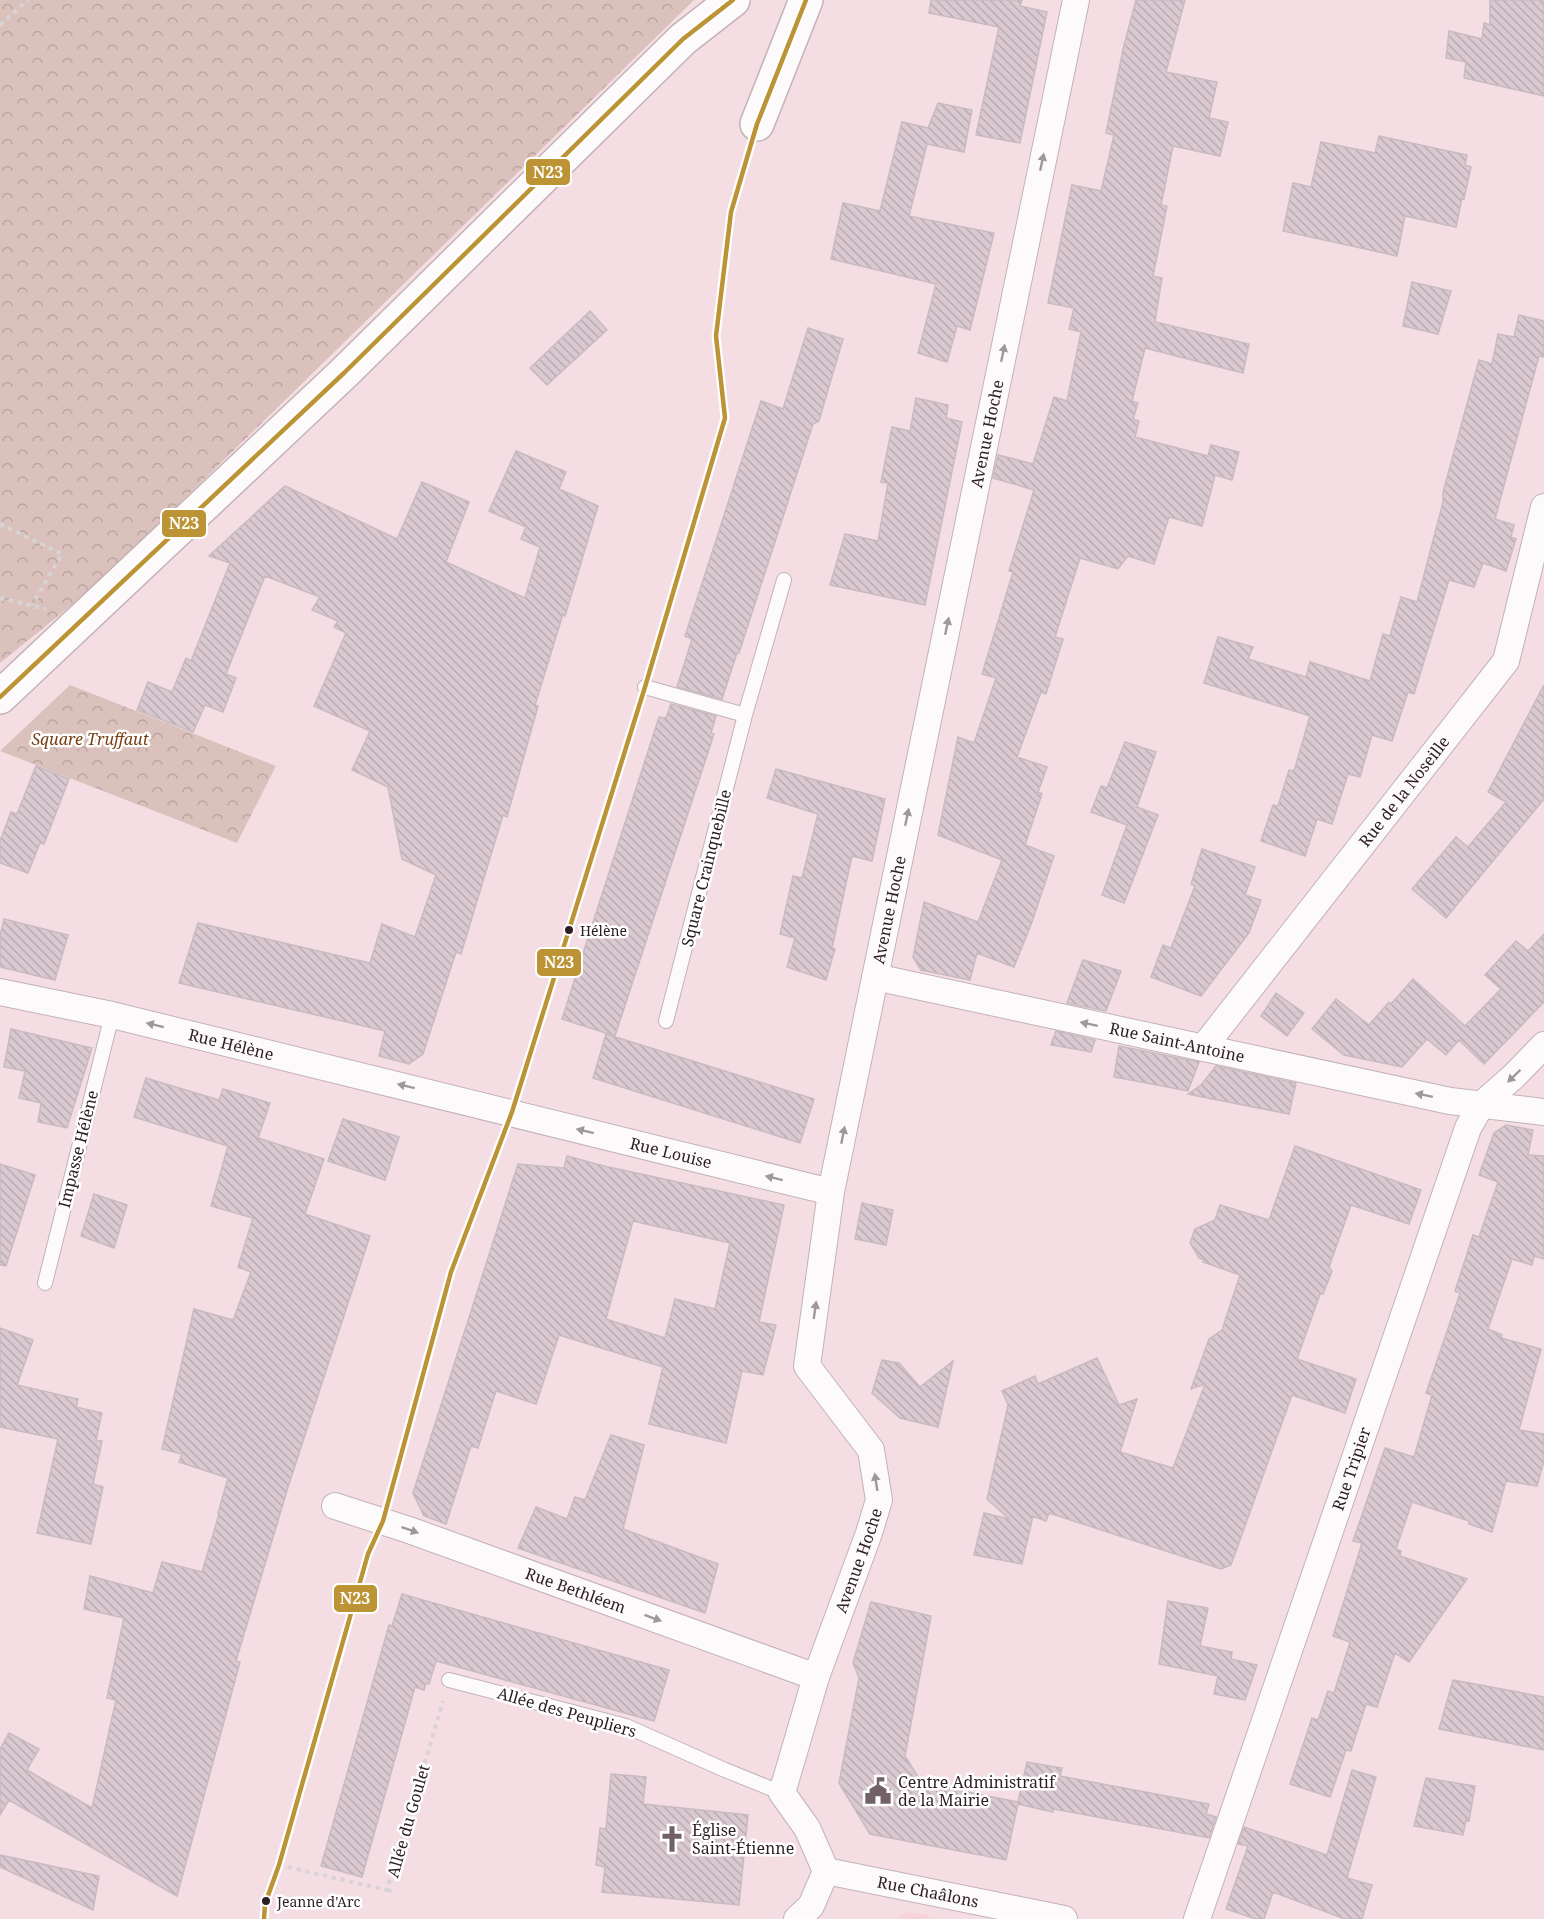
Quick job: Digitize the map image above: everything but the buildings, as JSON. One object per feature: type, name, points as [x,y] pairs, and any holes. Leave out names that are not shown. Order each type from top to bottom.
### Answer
[{"type":"street","points":[[0,697],[336,381],[683,39],[733,0]]},
{"type":"street","points":[[757,124],[806,0]]},
{"type":"street","name":"Avenue Hoche","points":[[782,1793],[816,1677],[879,1500],[871,1450],[807,1366],[831,1192],[1076,0]]},
{"type":"street","name":"Rue de la Noseille","points":[[1203,1048],[1506,661],[1544,507]]},
{"type":"street","name":"Rue Saint-Antoine","points":[[874,977],[1450,1101],[1544,1112]]},
{"type":"street","name":"Rue Hélène","points":[[0,992],[112,1014],[512,1112]]},
{"type":"street","name":"Rue Tripier","points":[[1197,1919],[1467,1128],[1481,1105],[1544,1045]]},
{"type":"street","name":"Rue Louise","points":[[512,1112],[831,1192]]},
{"type":"street","name":"Rue Bethléem","points":[[335,1506],[409,1530],[816,1677]]},
{"type":"street","points":[[782,1793],[807,1828],[826,1871],[811,1906],[797,1919]]},
{"type":"street","name":"Rue Chaâlons","points":[[826,1871],[1064,1919]]},
{"type":"lane","name":"Square Crainquebille","points":[[666,1021],[745,715],[784,580]]},
{"type":"lane","points":[[645,687],[745,715]]},
{"type":"lane","name":"Impasse Hélène","points":[[45,1283],[112,1014]]},
{"type":"lane","name":"Allée des Peupliers","points":[[449,1680],[626,1726],[782,1793]]},
{"type":"path","points":[[0,25],[28,0]]},
{"type":"path","points":[[0,524],[62,554],[32,605]]},
{"type":"path","name":"Allée du Goulet","points":[[279,1865],[387,1890],[449,1680]]},
{"type":"path","points":[[387,1890],[396,1892]]},
{"type":"shaded area","points":[[907,1912],[928,1915],[928,1917],[938,1919],[899,1919]]},
{"type":"green space","points":[[0,0],[694,0],[94,587],[0,663]]},
{"type":"green space","name":"Square Truffaut","points":[[70,685],[276,766],[237,843],[0,751]]},
{"type":"transit line","name":"N23","points":[[0,697],[344,373],[683,39],[733,0]]},
{"type":"transit line","name":"N23","points":[[264,1919],[265,1904],[279,1865],[368,1554],[383,1521],[451,1272],[512,1112],[645,687],[725,418],[716,336],[731,212],[757,124],[806,0]]},
{"type":"place","name":"Hélène","points":[[569,930]]},
{"type":"place","name":"Centre Administratif de la Mairie","points":[[878,1791]]},
{"type":"place","name":"Église Saint-Étienne","points":[[672,1839]]},
{"type":"place","name":"Jeanne d'Arc","points":[[266,1901]]}]
